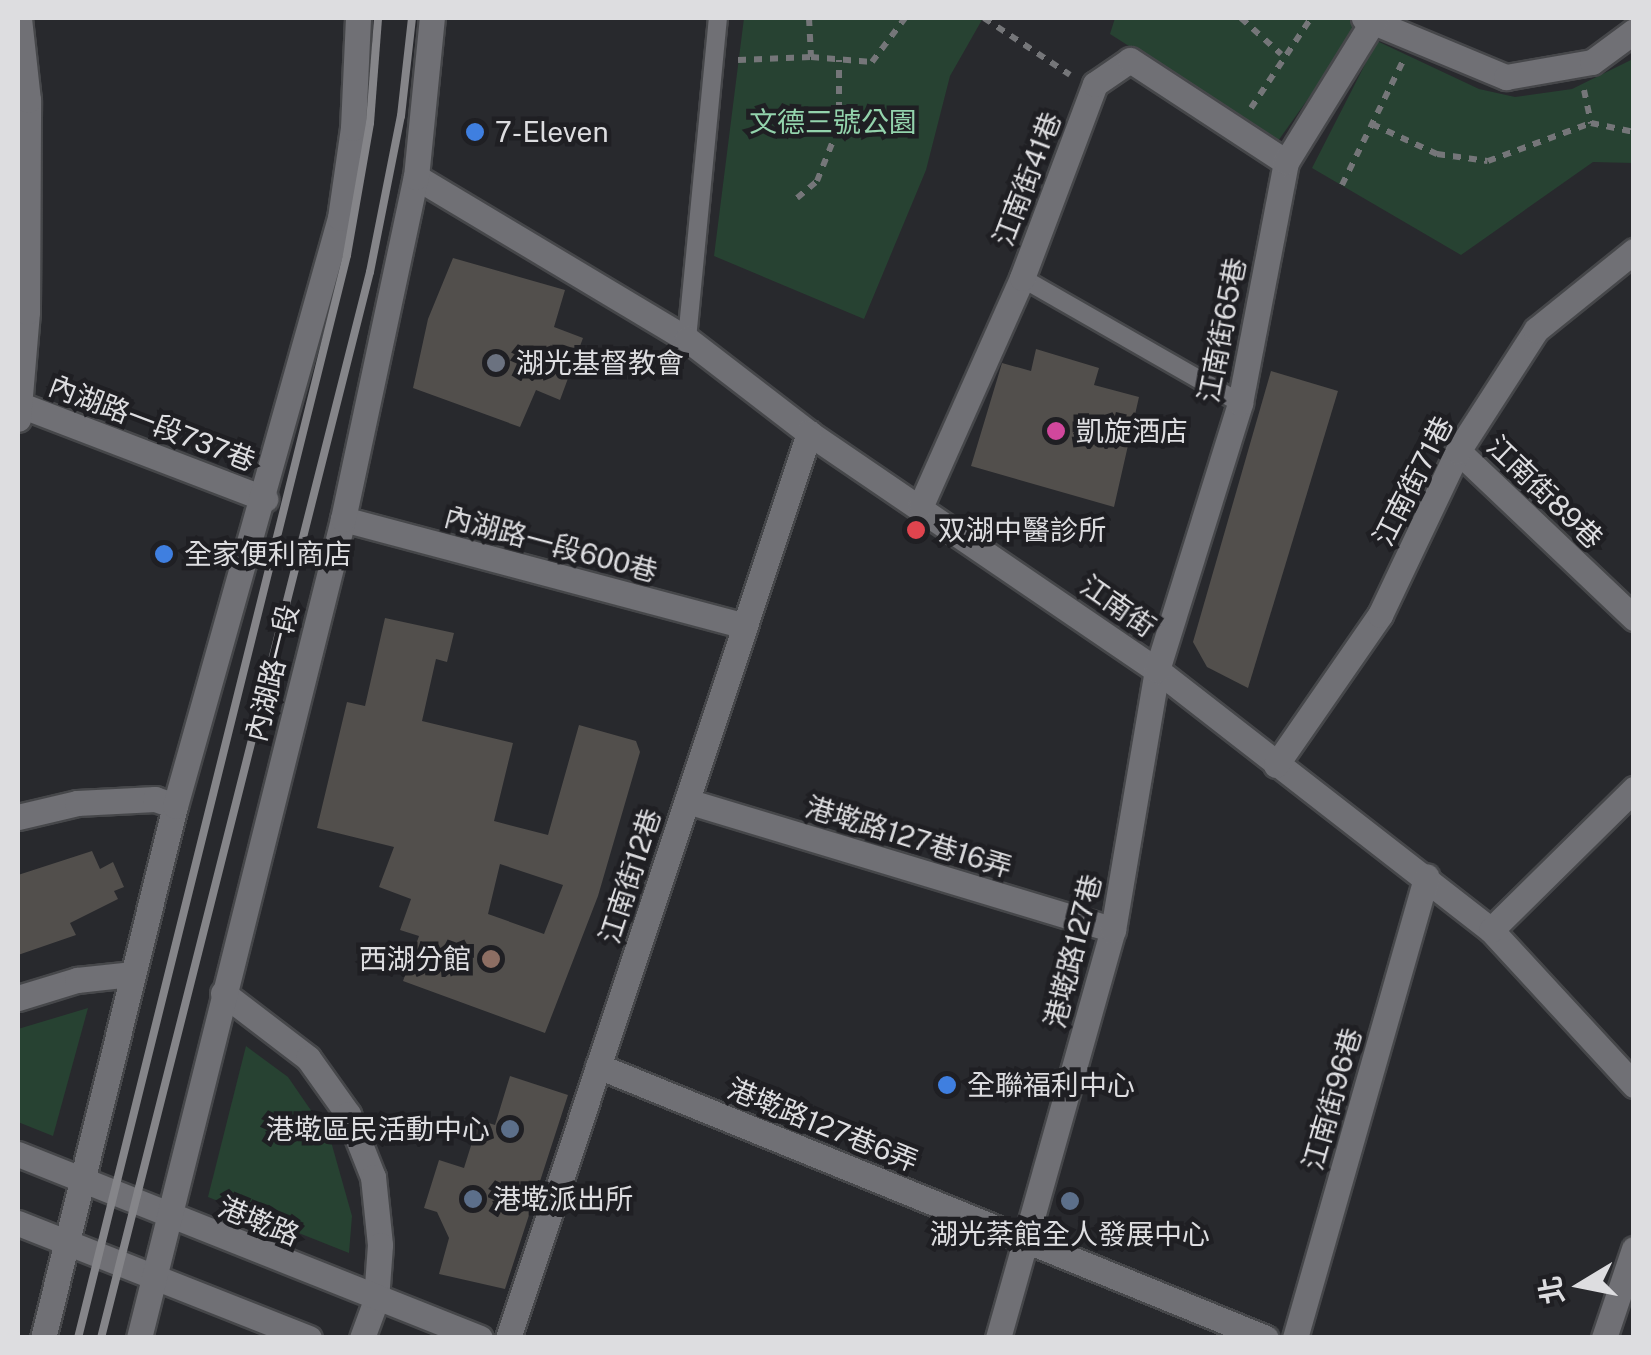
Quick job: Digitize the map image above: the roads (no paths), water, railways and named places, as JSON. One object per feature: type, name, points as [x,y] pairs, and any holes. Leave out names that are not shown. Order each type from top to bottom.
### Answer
[{"type":"street","points":[[19,409],[28,100],[20,18]]},
{"type":"street","name":"內湖路一段","points":[[139,1338],[344,519],[416,177],[432,18]]},
{"type":"street","points":[[1370,19],[1506,78],[1592,62],[1634,31]]},
{"type":"street","name":"江南街65巷","points":[[1157,670],[1240,403],[1286,162],[1370,19]]},
{"type":"street","name":"內湖路一段","points":[[43,1338],[176,806],[265,500],[340,218],[353,128],[356,21]]},
{"type":"street","name":"江南街41巷","points":[[921,505],[1022,278],[1092,91],[1130,60],[1286,162]]},
{"type":"street","name":"江南街","points":[[416,177],[687,339],[809,433],[921,505],[1157,670],[1276,765],[1427,876],[1491,930],[1634,1085]]},
{"type":"street","name":"江南街71巷","points":[[1276,765],[1380,615],[1458,451],[1536,330],[1634,251]]},
{"type":"street","name":"內湖路一段737巷","points":[[19,409],[265,500]]},
{"type":"street","name":"江南街12巷","points":[[508,1338],[809,433]]},
{"type":"street","name":"江南街89巷","points":[[1458,451],[1634,618]]},
{"type":"street","name":"內湖路一段600巷","points":[[344,519],[744,626]]},
{"type":"street","name":"港墘路127巷","points":[[998,1338],[1113,930],[1157,670]]},
{"type":"street","points":[[1491,930],[1634,789]]},
{"type":"street","points":[[18,817],[77,803],[156,799],[176,806]]},
{"type":"street","name":"港墘路127巷16弄","points":[[686,801],[1113,930]]},
{"type":"street","name":"江南街96巷","points":[[1295,1338],[1427,876]]},
{"type":"street","points":[[18,998],[77,980],[132,974]]},
{"type":"street","points":[[223,993],[308,1058],[348,1114],[373,1177],[380,1245],[376,1300],[362,1338]]},
{"type":"street","name":"港墘路127巷6弄","points":[[598,1066],[1025,1240]]},
{"type":"street","name":"港墘路","points":[[18,1154],[376,1300],[480,1338]]},
{"type":"street","points":[[18,1223],[309,1338]]},
{"type":"street","points":[[1025,1240],[1266,1338]]},
{"type":"street","points":[[1604,1338],[1634,1249]]},
{"type":"lane","points":[[687,339],[718,18]]},
{"type":"lane","points":[[1022,278],[1240,403]]},
{"type":"railway","points":[[78,1338],[347,255],[370,123],[378,18]]},
{"type":"railway","points":[[101,1338],[370,272],[401,116],[412,18]]},
{"type":"place","name":"7-Eleven","points":[[475,132]]},
{"type":"place","name":"湖光基督教會","points":[[496,363]]},
{"type":"place","name":"凱旋酒店","points":[[1056,431]]},
{"type":"place","name":"双湖中醫診所","points":[[916,530]]},
{"type":"place","name":"全家便利商店","points":[[164,554]]},
{"type":"place","name":"西湖分館","points":[[491,959]]},
{"type":"place","name":"全聯福利中心","points":[[947,1085]]},
{"type":"place","name":"港墘區民活動中心","points":[[510,1129]]},
{"type":"place","name":"港墘派出所","points":[[473,1199]]},
{"type":"place","name":"湖光棻館全人發展中心","points":[[1070,1201]]},
{"type":"park label","name":"文德三號公園","points":[[833,122]]}]
